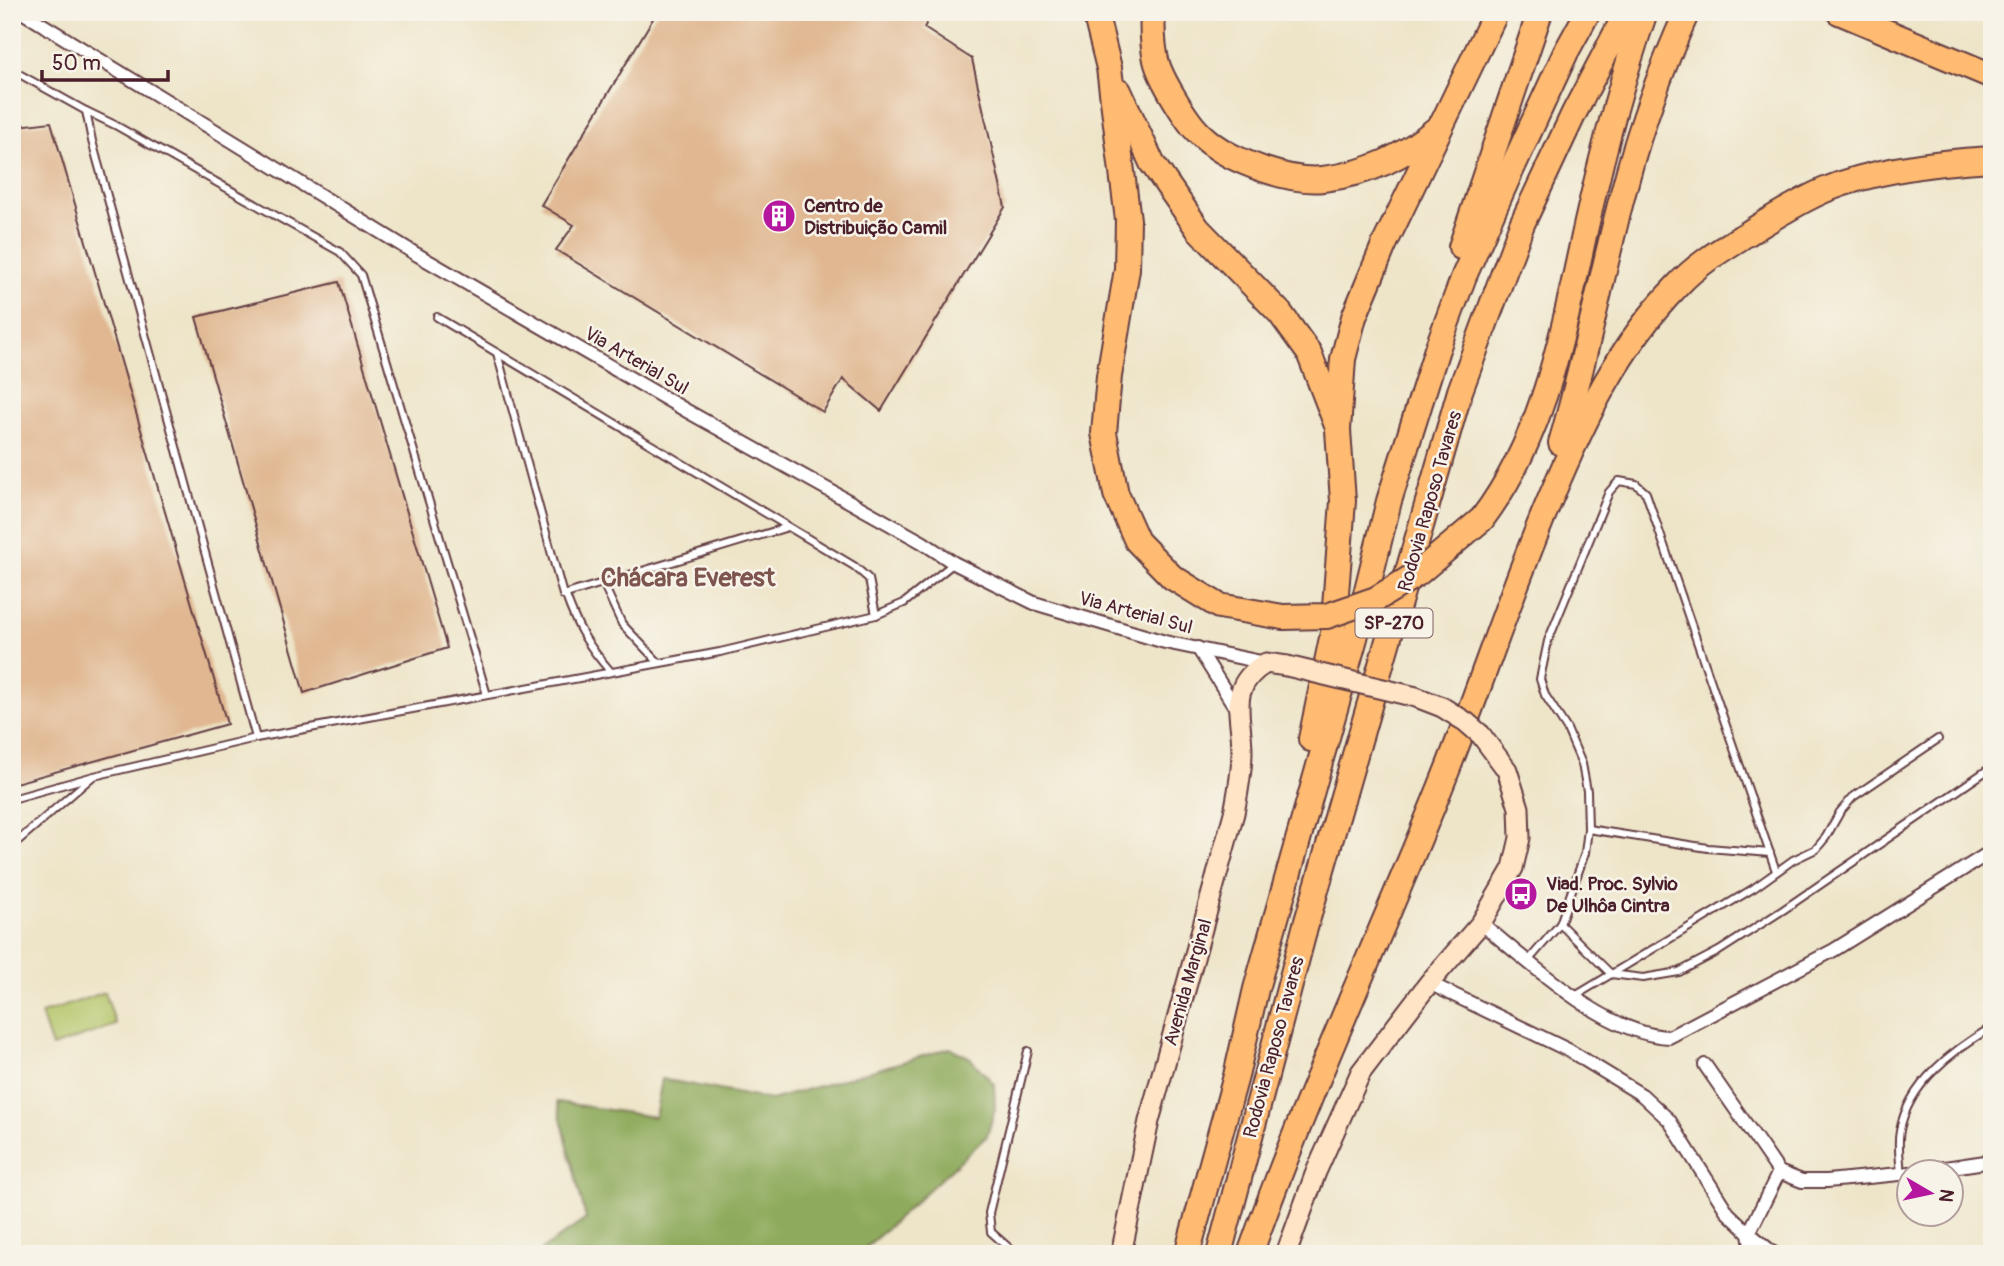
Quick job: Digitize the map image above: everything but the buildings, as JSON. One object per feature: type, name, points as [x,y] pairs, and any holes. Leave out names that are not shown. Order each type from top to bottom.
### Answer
[{"type":"highway","points":[[1096,12],[1109,68],[1128,220],[1126,270],[1109,376],[1104,433],[1116,494],[1137,541],[1172,577],[1219,606],[1283,617],[1327,616],[1376,599],[1417,574],[1482,519],[1509,480],[1531,435],[1549,383],[1599,169],[1627,65],[1645,12]]},
{"type":"highway","points":[[1153,12],[1157,63],[1176,101],[1199,134],[1239,162],[1282,176],[1320,179],[1359,173],[1385,164],[1413,148],[1445,122]]},
{"type":"highway","points":[[1273,927],[1333,633],[1343,501],[1338,430],[1343,359],[1354,317],[1384,244],[1496,12]]},
{"type":"highway","points":[[1437,349],[1459,254],[1540,12]]},
{"type":"highway","name":"Rodovia Raposo Tavares","points":[[1187,1254],[1273,927],[1355,638],[1389,501],[1437,349],[1464,276],[1509,175],[1566,52],[1588,12]]},
{"type":"highway","name":"Rodovia Raposo Tavares","points":[[1219,1254],[1304,928],[1460,391],[1522,224],[1574,113],[1627,12]]},
{"type":"highway","points":[[1530,547],[1572,407],[1627,177],[1652,99],[1687,12]]},
{"type":"highway","points":[[1839,12],[1992,76]]},
{"type":"highway","points":[[1109,68],[1152,163],[1198,229],[1280,313],[1309,353],[1338,430]]},
{"type":"highway","points":[[1250,1254],[1278,1173],[1441,785],[1530,547],[1565,463],[1601,387],[1639,329],[1679,283],[1720,251],[1790,208],[1826,190],[1876,174],[1957,160],[1992,159]]},
{"type":"main road","points":[[1266,663],[1416,697],[1442,707],[1481,735],[1507,770],[1519,808],[1520,838],[1513,868],[1481,923],[1429,983],[1362,1072],[1316,1172],[1286,1254]]},
{"type":"main road","name":"Avenida Marginal","points":[[1121,1254],[1149,1121],[1234,813],[1241,778],[1242,748],[1238,710],[1246,680],[1252,671],[1266,663]]},
{"type":"street","name":"Via Arterial Sul","points":[[22,12],[416,254],[687,411],[922,542],[954,563],[1034,603],[1165,642],[1266,663]]},
{"type":"street","name":"Avenida Marginal","points":[[1198,648],[1238,710]]},
{"type":"street","points":[[1481,923],[1575,996],[1626,1028],[1650,1036],[1669,1037],[1835,950],[1992,851]]},
{"type":"street","points":[[1429,983],[1570,1051],[1642,1095],[1669,1119],[1728,1213],[1774,1254]]},
{"type":"street","points":[[1705,1065],[1779,1172],[1802,1181],[1896,1174]]},
{"type":"street","points":[[1966,1165],[1992,1161]]},
{"type":"street","points":[[1752,1254],[1749,1233],[1779,1172]]},
{"type":"lane","points":[[12,69],[340,252],[361,275],[487,695]]},
{"type":"lane","points":[[86,111],[256,738]]},
{"type":"lane","points":[[437,317],[862,571],[869,579],[876,615]]},
{"type":"lane","points":[[498,353],[561,592],[566,596],[576,625],[591,649],[611,672]]},
{"type":"lane","points":[[1528,961],[1560,924],[1585,853],[1588,829],[1587,791],[1582,764],[1567,729],[1545,695],[1540,679],[1548,641],[1609,492],[1619,481],[1636,484],[1646,493],[1776,871]]},
{"type":"lane","points":[[566,596],[788,527]]},
{"type":"lane","points":[[12,799],[94,776],[256,738],[720,652],[876,615],[904,603],[954,563]]},
{"type":"lane","points":[[603,583],[622,624],[659,663]]},
{"type":"lane","points":[[1575,996],[1816,849],[1853,797],[1938,739]]},
{"type":"lane","points":[[1560,924],[1611,974],[1643,978],[1679,972],[1719,951],[1783,910],[1992,767]]},
{"type":"lane","points":[[12,846],[94,776]]},
{"type":"lane","points":[[1588,829],[1708,848],[1770,853]]},
{"type":"lane","points":[[1903,1158],[1899,1132],[1905,1112],[1921,1085],[1969,1041],[1992,1027]]},
{"type":"lane","points":[[1016,1254],[991,1232],[989,1213],[1028,1051]]},
{"type":"green space","points":[[105,992],[116,1025],[52,1047],[41,1014]]},
{"type":"green space","points":[[950,1048],[969,1057],[994,1084],[995,1109],[987,1136],[859,1254],[536,1254],[586,1219],[557,1102],[655,1117],[662,1079],[771,1100]]},
{"type":"place","name":"Centro de Distribuição Camil","points":[[779,216]]},
{"type":"place","name":"Viad. Proc. Sylvio De Ulhôa Cintra","points":[[1521,894]]},
{"type":"district","name":"Chácara Everest","points":[[688,577]]}]
